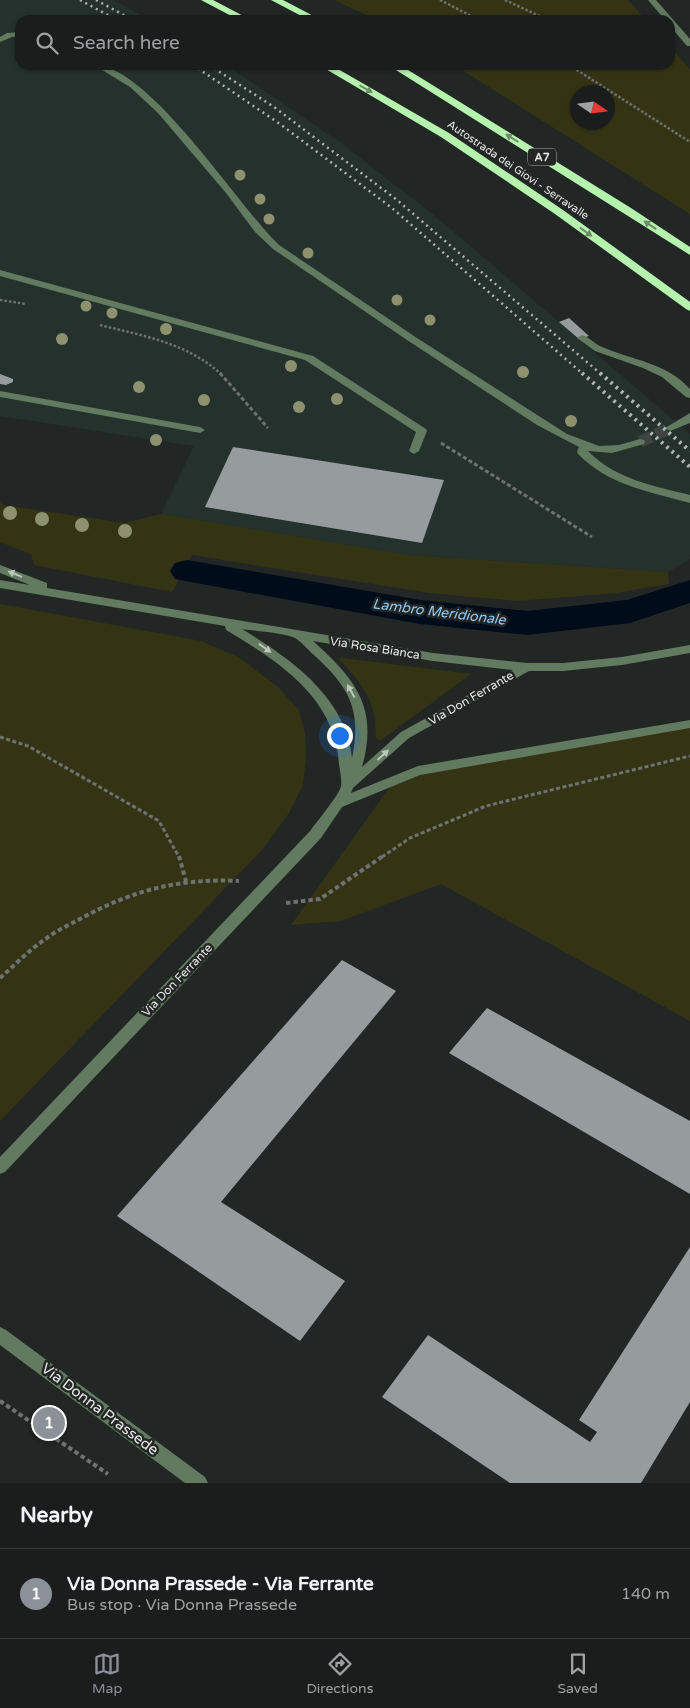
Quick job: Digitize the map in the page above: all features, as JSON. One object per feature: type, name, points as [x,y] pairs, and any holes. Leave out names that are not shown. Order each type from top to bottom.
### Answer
[{"type":"highway","points":[[206,0],[236,15]]},
{"type":"highway","points":[[276,0],[306,15]]},
{"type":"highway","name":"Autostrada dei Giovi - Serravalle","points":[[333,70],[445,135],[560,212],[690,307]]},
{"type":"highway","name":"Autostrada dei Giovi - Serravalle","points":[[401,70],[619,205],[690,252]]},
{"type":"street","points":[[652,0],[666,15]]},
{"type":"street","points":[[675,26],[690,44]]},
{"type":"street","points":[[0,40],[15,34]]},
{"type":"street","points":[[107,70],[133,85],[161,111],[229,191],[258,230],[276,247],[461,371],[554,430],[585,446],[606,450],[623,448],[640,442]]},
{"type":"street","points":[[0,273],[309,358],[422,431],[414,451]]},
{"type":"street","points":[[582,338],[596,348],[662,372],[680,384],[690,395]]},
{"type":"street","points":[[0,394],[200,430]]},
{"type":"street","points":[[670,428],[686,421],[690,416]]},
{"type":"street","points":[[585,446],[582,452],[602,469],[622,479],[690,500]]},
{"type":"street","name":"Via Rosa Bianca","points":[[0,569],[62,594]]},
{"type":"street","name":"Via Rosa Bianca","points":[[0,584],[433,657],[527,667],[563,667],[622,661],[690,649]]},
{"type":"street","points":[[224,623],[265,648],[315,689],[335,719],[344,754],[347,788]]},
{"type":"street","name":"Via Don Ferrante","points":[[0,1166],[316,834],[347,788],[354,773],[361,724],[354,692],[325,659],[299,635]]},
{"type":"street","name":"Via Don Ferrante","points":[[347,788],[405,735],[527,667]]},
{"type":"street","points":[[336,804],[418,771],[690,724]]},
{"type":"street","name":"Via Donna Prassede","points":[[0,1335],[200,1483]]},
{"type":"path","points":[[440,0],[470,15]]},
{"type":"path","points":[[505,0],[537,15]]},
{"type":"path","points":[[580,70],[690,142]]},
{"type":"path","points":[[0,300],[34,306]]},
{"type":"path","points":[[98,324],[180,347],[204,359],[225,376],[268,428]]},
{"type":"path","points":[[422,431],[592,537]]},
{"type":"path","points":[[0,737],[28,746],[159,821],[174,840],[184,867],[186,881]]},
{"type":"path","points":[[286,903],[320,899],[410,838],[486,806],[690,756]]},
{"type":"path","points":[[0,978],[48,937],[95,911],[134,893],[186,881],[213,879],[242,881]]},
{"type":"path","points":[[0,1401],[108,1474]]},
{"type":"shaded area","points":[[0,0],[113,0],[141,15],[15,15],[15,70],[233,70],[341,143],[435,216],[690,434],[690,559],[668,572],[408,555],[161,514],[194,446],[0,416]]},
{"type":"shaded area","points":[[334,0],[628,0],[642,15],[366,15]]},
{"type":"shaded area","points":[[675,52],[690,69],[690,214],[462,70],[675,70]]},
{"type":"shaded area","points":[[0,502],[3,505],[124,523],[161,514],[408,555],[668,572],[669,584],[616,593],[517,601],[429,593],[192,555],[172,592],[34,565],[31,554],[0,542]]},
{"type":"shaded area","points":[[0,604],[201,641],[238,657],[277,686],[299,710],[305,733],[306,756],[303,785],[289,813],[262,850],[0,1121]]},
{"type":"shaded area","points":[[338,658],[471,674],[380,741],[376,738],[375,717],[365,691]]},
{"type":"shaded area","points":[[690,724],[690,1021],[441,884],[341,921],[291,925],[399,774]]},
{"type":"building","points":[[569,318],[589,336],[579,339],[559,322]]},
{"type":"building","points":[[0,374],[13,379],[13,382],[6,385],[0,384]]},
{"type":"building","points":[[233,447],[444,480],[422,543],[205,507]]},
{"type":"building","points":[[342,960],[396,991],[221,1202],[345,1281],[300,1341],[117,1216]]},
{"type":"building","points":[[487,1008],[690,1121],[690,1194],[449,1053]]},
{"type":"building","points":[[690,1247],[690,1402],[641,1483],[510,1483],[382,1397],[428,1335],[590,1442],[597,1432],[579,1420]]},
{"type":"waterway","name":"Lambro Meridionale","points":[[187,571],[420,612],[528,623],[630,611],[690,591]]},
{"type":"tunnel","points":[[640,442],[670,428]]},
{"type":"railway","points":[[80,0],[108,15]]},
{"type":"railway","points":[[96,0],[124,15]]},
{"type":"railway","points":[[200,70],[280,124],[392,208],[583,374]]},
{"type":"railway","points":[[217,70],[274,107],[397,200],[601,374]]},
{"type":"railway","points":[[582,373],[690,467]]},
{"type":"railway","points":[[600,373],[690,451]]},
{"type":"place","name":"Via Donna Prassede - Via Ferrante","points":[[49,1423]]}]
